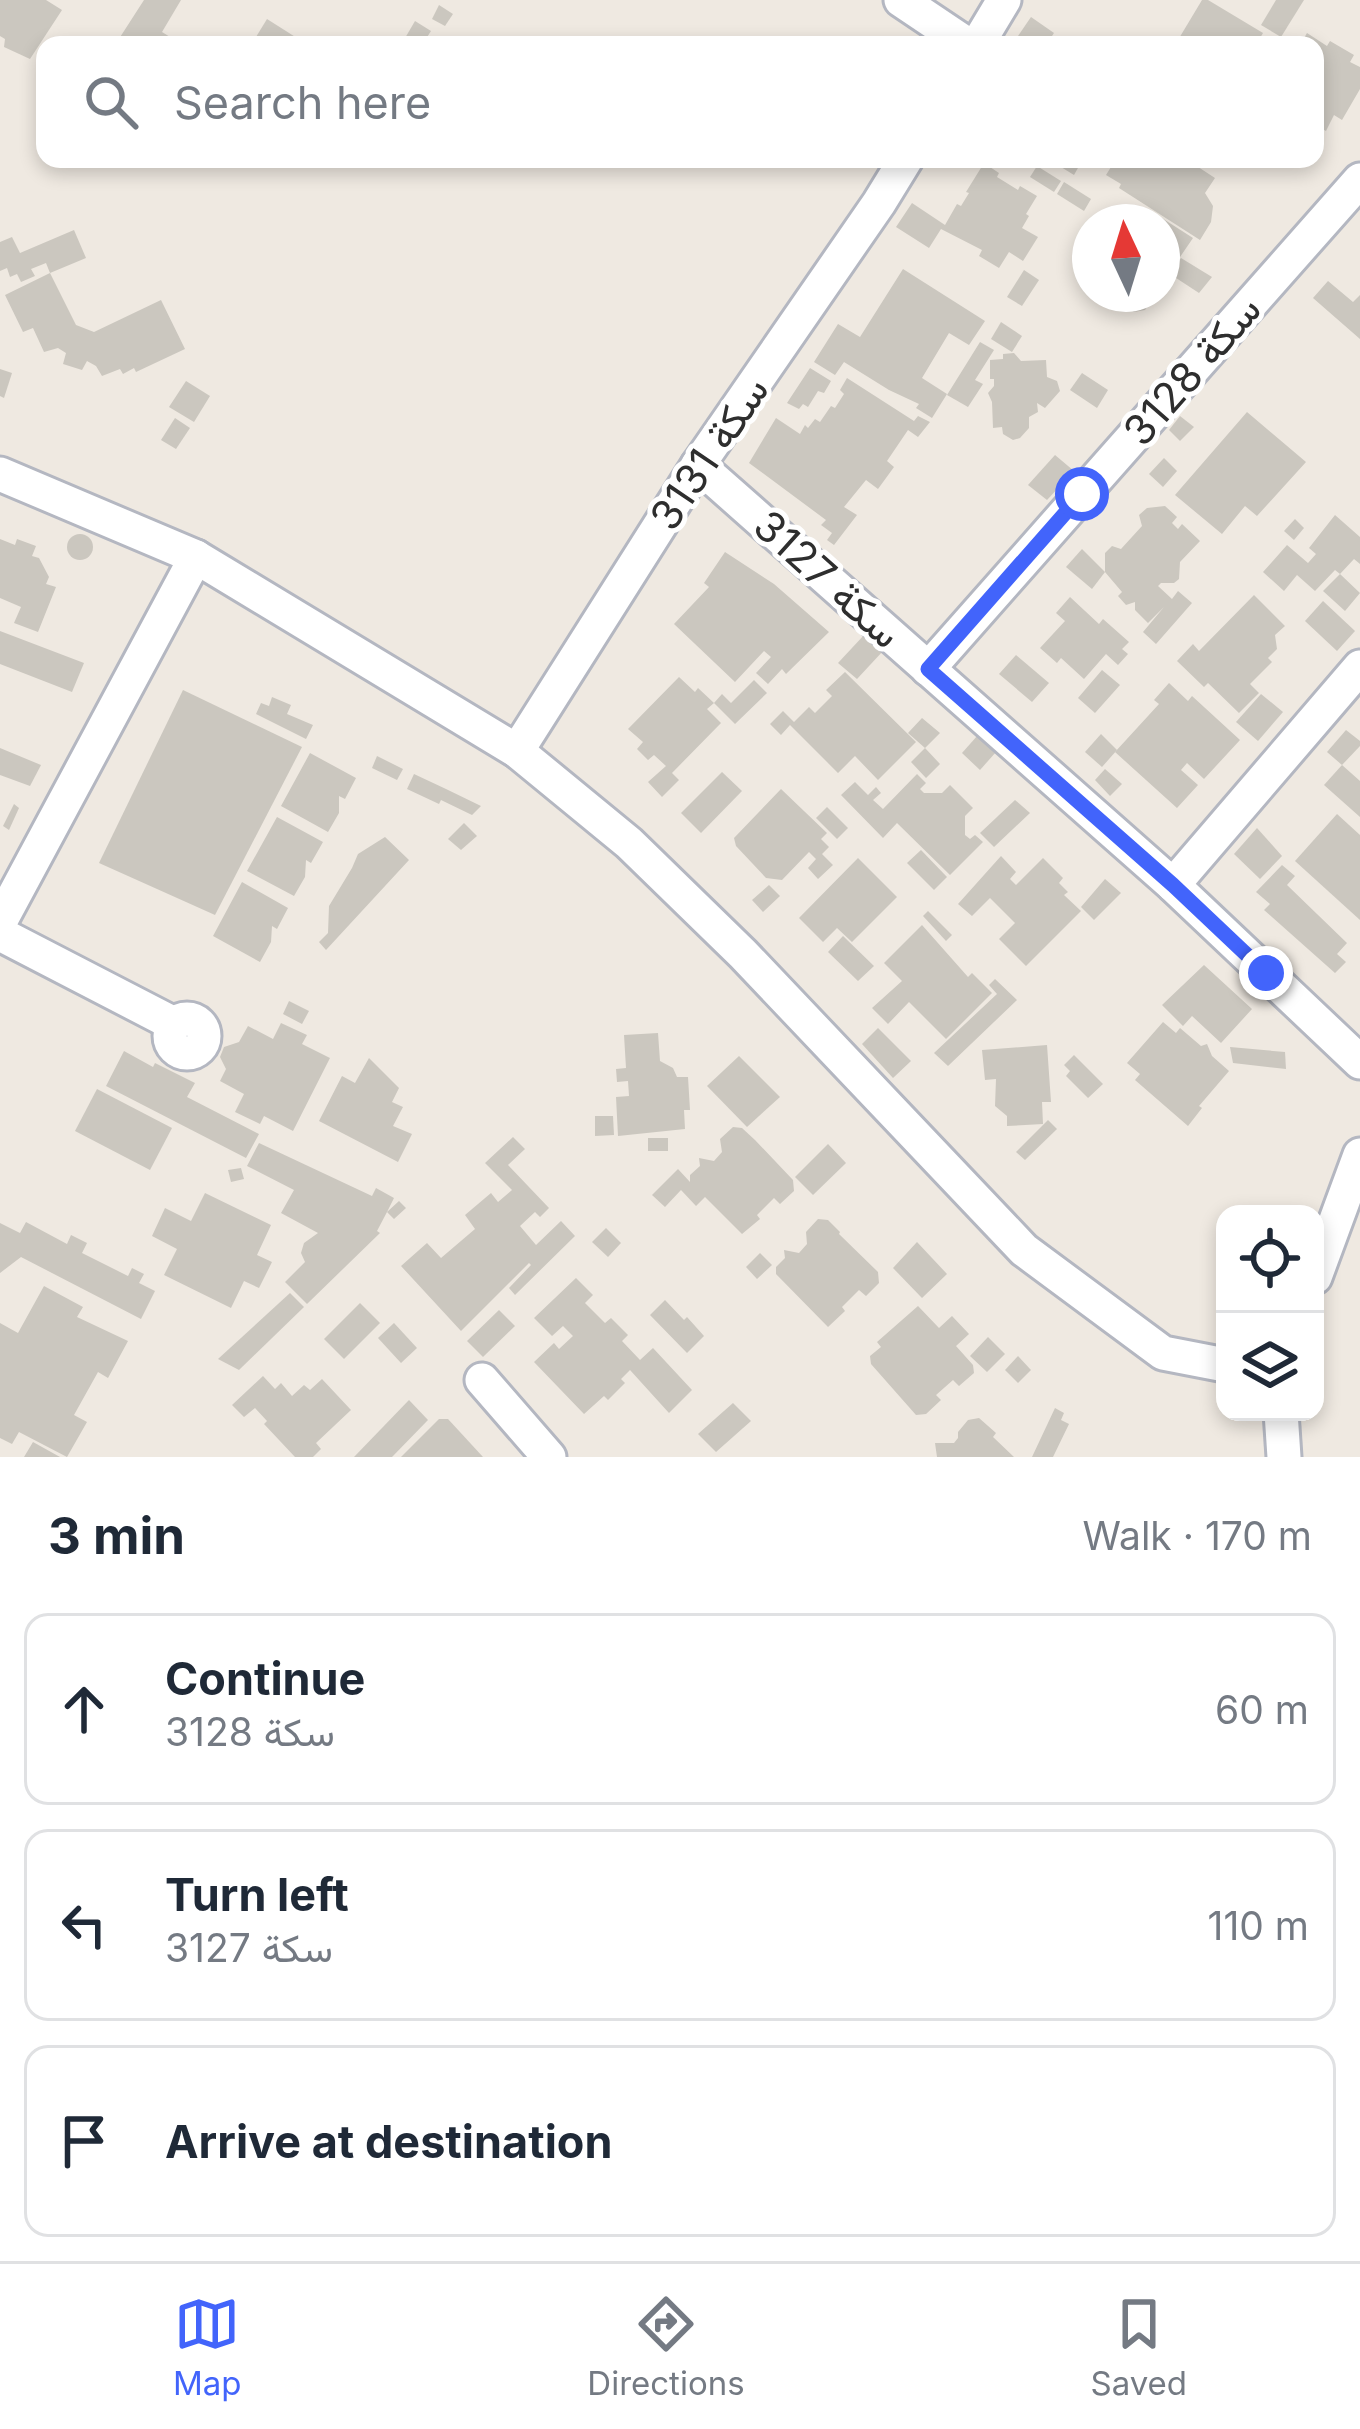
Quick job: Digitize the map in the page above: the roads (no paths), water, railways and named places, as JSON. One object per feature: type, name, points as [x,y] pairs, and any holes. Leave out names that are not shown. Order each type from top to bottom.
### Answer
[{"type":"street","points":[[901,0],[958,36]]},
{"type":"street","points":[[978,36],[1004,0]]},
{"type":"street","name":"سكة 3131","points":[[517,751],[698,465],[900,168]]},
{"type":"street","name":"سكة 3128","points":[[928,669],[1360,180]]},
{"type":"street","name":"سكة 3127","points":[[698,465],[1173,885],[1360,1062]]},
{"type":"street","points":[[0,475],[196,557],[517,751],[629,843],[743,954],[1024,1250],[1163,1353],[1216,1363]]},
{"type":"street","points":[[0,922],[196,557]]},
{"type":"street","points":[[1173,885],[1360,667]]},
{"type":"street","points":[[0,934],[174,1024]]},
{"type":"street","points":[[1324,1253],[1360,1155]]},
{"type":"street","points":[[482,1380],[548,1457]]},
{"type":"street","points":[[1282,1421],[1284,1457]]}]
